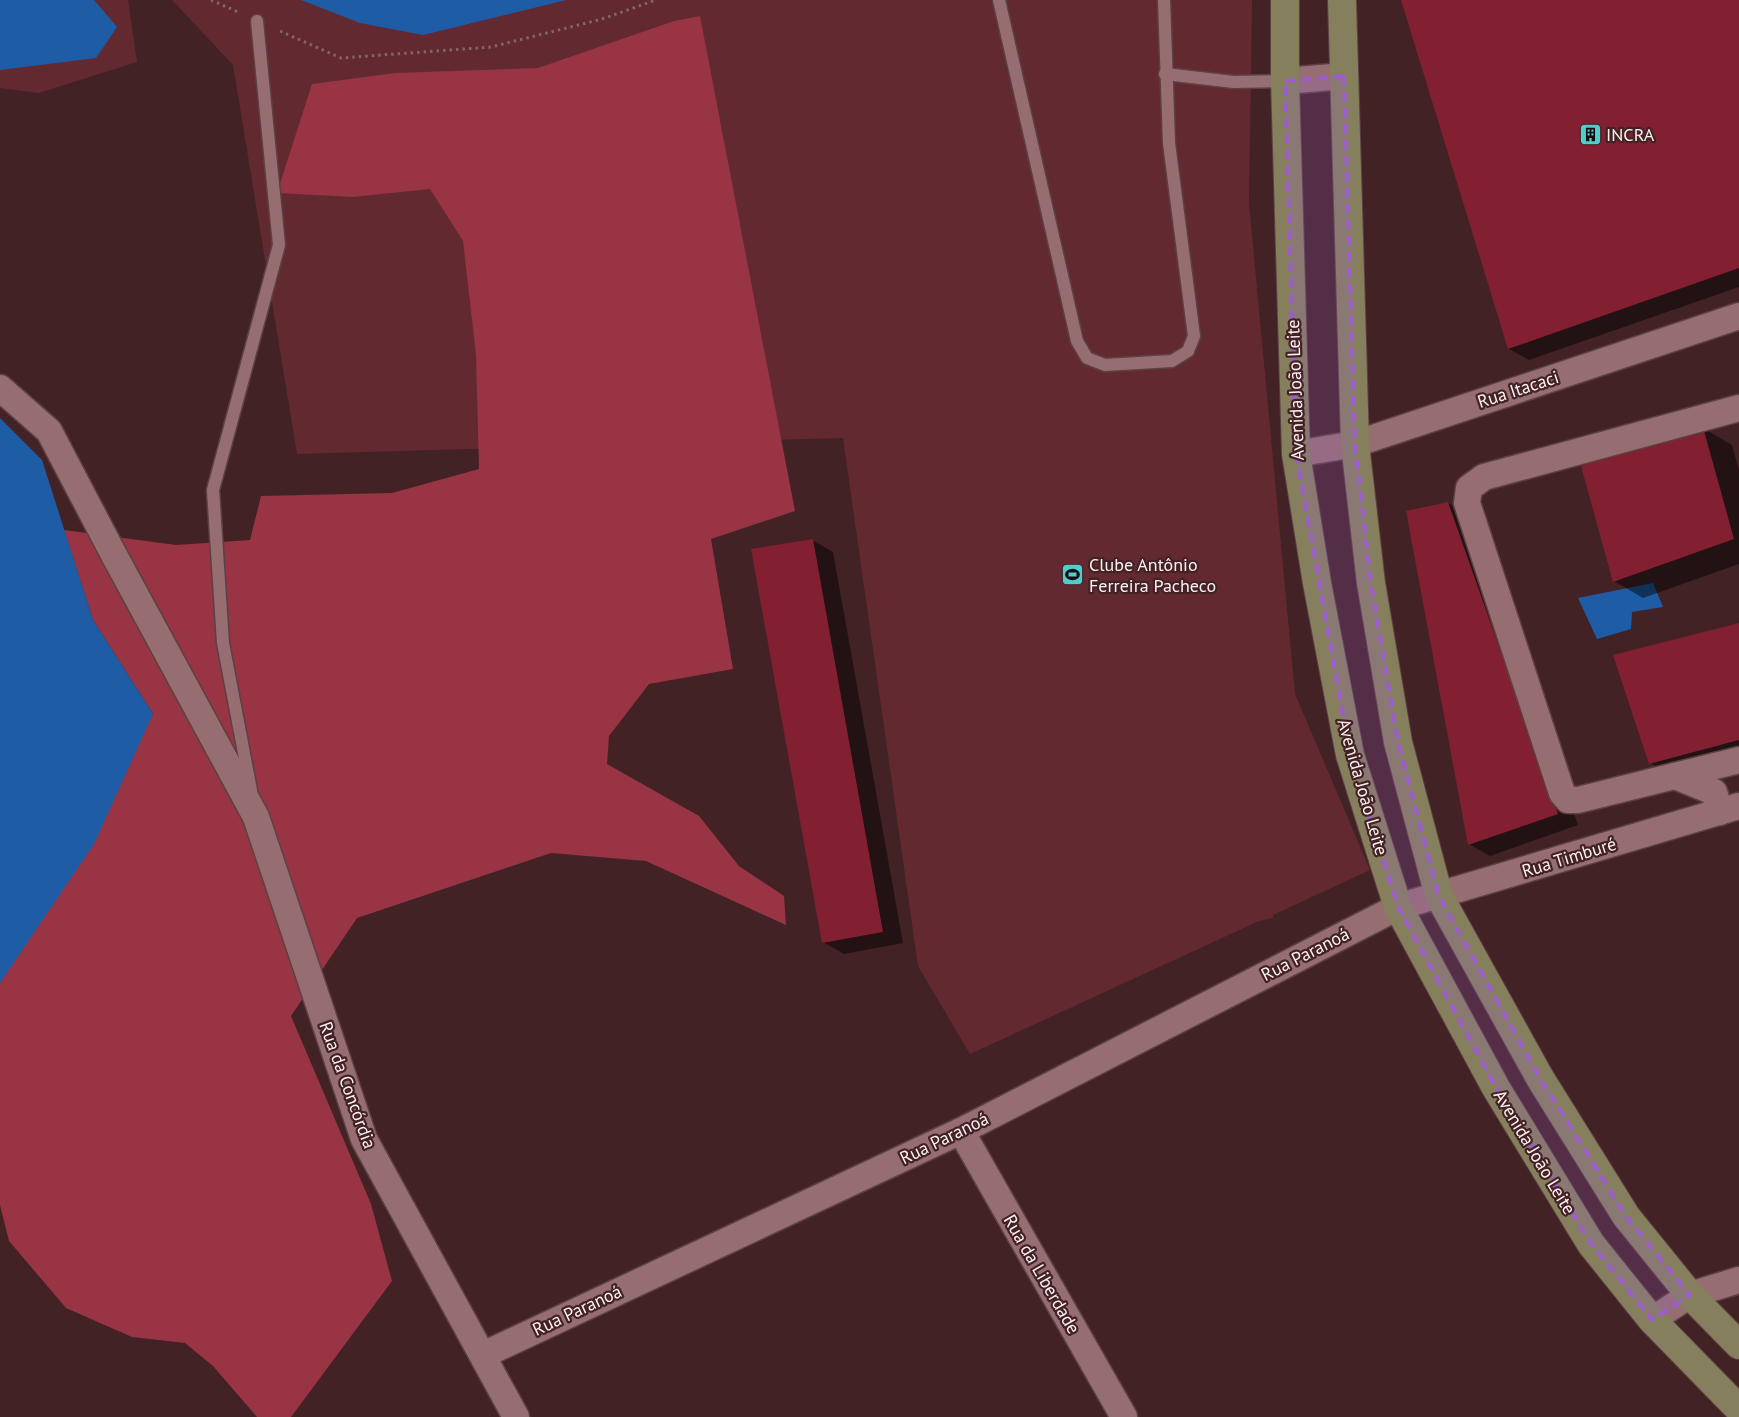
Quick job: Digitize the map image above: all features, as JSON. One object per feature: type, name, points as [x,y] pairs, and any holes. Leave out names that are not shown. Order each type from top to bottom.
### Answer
[{"type":"street","name":"Avenida João Leite","points":[[1285,0],[1285,81],[1296,454],[1317,583],[1350,755],[1398,907],[1496,1088],[1586,1236],[1652,1320],[1739,1409]]},
{"type":"street","points":[[1342,0],[1355,444],[1371,583],[1398,742],[1439,896],[1540,1078],[1626,1216],[1690,1295],[1739,1345]]},
{"type":"street","points":[[1285,81],[1344,76]]},
{"type":"street","name":"Rua Itacaci","points":[[1296,454],[1355,444],[1739,316]]},
{"type":"street","name":"Rua da Concórdia","points":[[0,388],[50,430],[118,564],[256,817],[364,1139],[516,1417]]},
{"type":"street","points":[[1739,408],[1484,477],[1469,488],[1467,503],[1562,792],[1568,800],[1578,800],[1739,760]]},
{"type":"street","points":[[1675,776],[1714,792],[1729,809]]},
{"type":"street","name":"Rua Timburé","points":[[1398,907],[1729,809]]},
{"type":"street","name":"Rua Paranoá","points":[[483,1354],[961,1130],[1398,907]]},
{"type":"street","name":"Rua da Liberdade","points":[[961,1130],[1124,1417]]},
{"type":"street","points":[[1652,1320],[1690,1295],[1739,1280]]},
{"type":"lane","points":[[998,0],[1077,341],[1087,358],[1104,365],[1172,361],[1188,351],[1194,336],[1169,143],[1165,74],[1164,0]]},
{"type":"lane","points":[[256,817],[223,643],[213,490],[279,246],[257,21]]},
{"type":"lane","points":[[1165,74],[1234,82],[1285,81]]},
{"type":"path","points":[[211,0],[341,58],[491,47],[602,19],[656,0]]},
{"type":"highlighted area","points":[[1344,76],[1355,444],[1371,583],[1398,742],[1439,896],[1540,1078],[1626,1216],[1690,1295],[1652,1320],[1591,1244],[1496,1088],[1398,907],[1350,755],[1296,454],[1285,81]]},
{"type":"shaded area","points":[[0,0],[128,0],[137,62],[39,93],[0,88]]},
{"type":"shaded area","name":"Clube Antônio Ferreira Pacheco","points":[[172,0],[1252,0],[1249,203],[1295,694],[1370,870],[1273,915],[1273,918],[1259,921],[970,1054],[918,966],[843,438],[297,454],[233,65]]},
{"type":"shaded area","points":[[700,16],[795,511],[711,539],[733,669],[649,684],[609,736],[607,764],[699,816],[739,866],[784,896],[786,925],[646,861],[551,853],[357,918],[291,1016],[371,1204],[392,1281],[291,1417],[257,1417],[213,1366],[185,1343],[132,1337],[66,1308],[9,1241],[0,1205],[0,952],[153,714],[93,620],[64,530],[176,545],[250,540],[261,496],[392,493],[479,469],[476,355],[463,241],[430,189],[353,197],[277,193],[312,84],[395,73],[538,68],[674,21]]},
{"type":"water","points":[[0,0],[94,0],[117,27],[96,58],[0,70]]},
{"type":"water","points":[[301,0],[566,0],[423,35],[360,23]]},
{"type":"water","points":[[0,418],[42,460],[93,620],[153,714],[94,844],[0,983]]},
{"type":"water","points":[[1653,583],[1663,607],[1632,612],[1631,629],[1597,639],[1578,598]]},
{"type":"building","name":"INCRA","points":[[1401,0],[1739,0],[1739,268],[1508,349]]},
{"type":"building","points":[[1703,427],[1734,539],[1613,582],[1581,466]]},
{"type":"building","points":[[1448,502],[1558,814],[1468,845],[1406,511]]},
{"type":"building","points":[[813,539],[883,932],[822,943],[751,549]]},
{"type":"building","points":[[1739,623],[1739,740],[1649,764],[1613,655]]},
{"type":"place","name":"INCRA","points":[[1590,134]]},
{"type":"place","name":"Clube Antônio Ferreira Pacheco","points":[[1073,574]]}]
